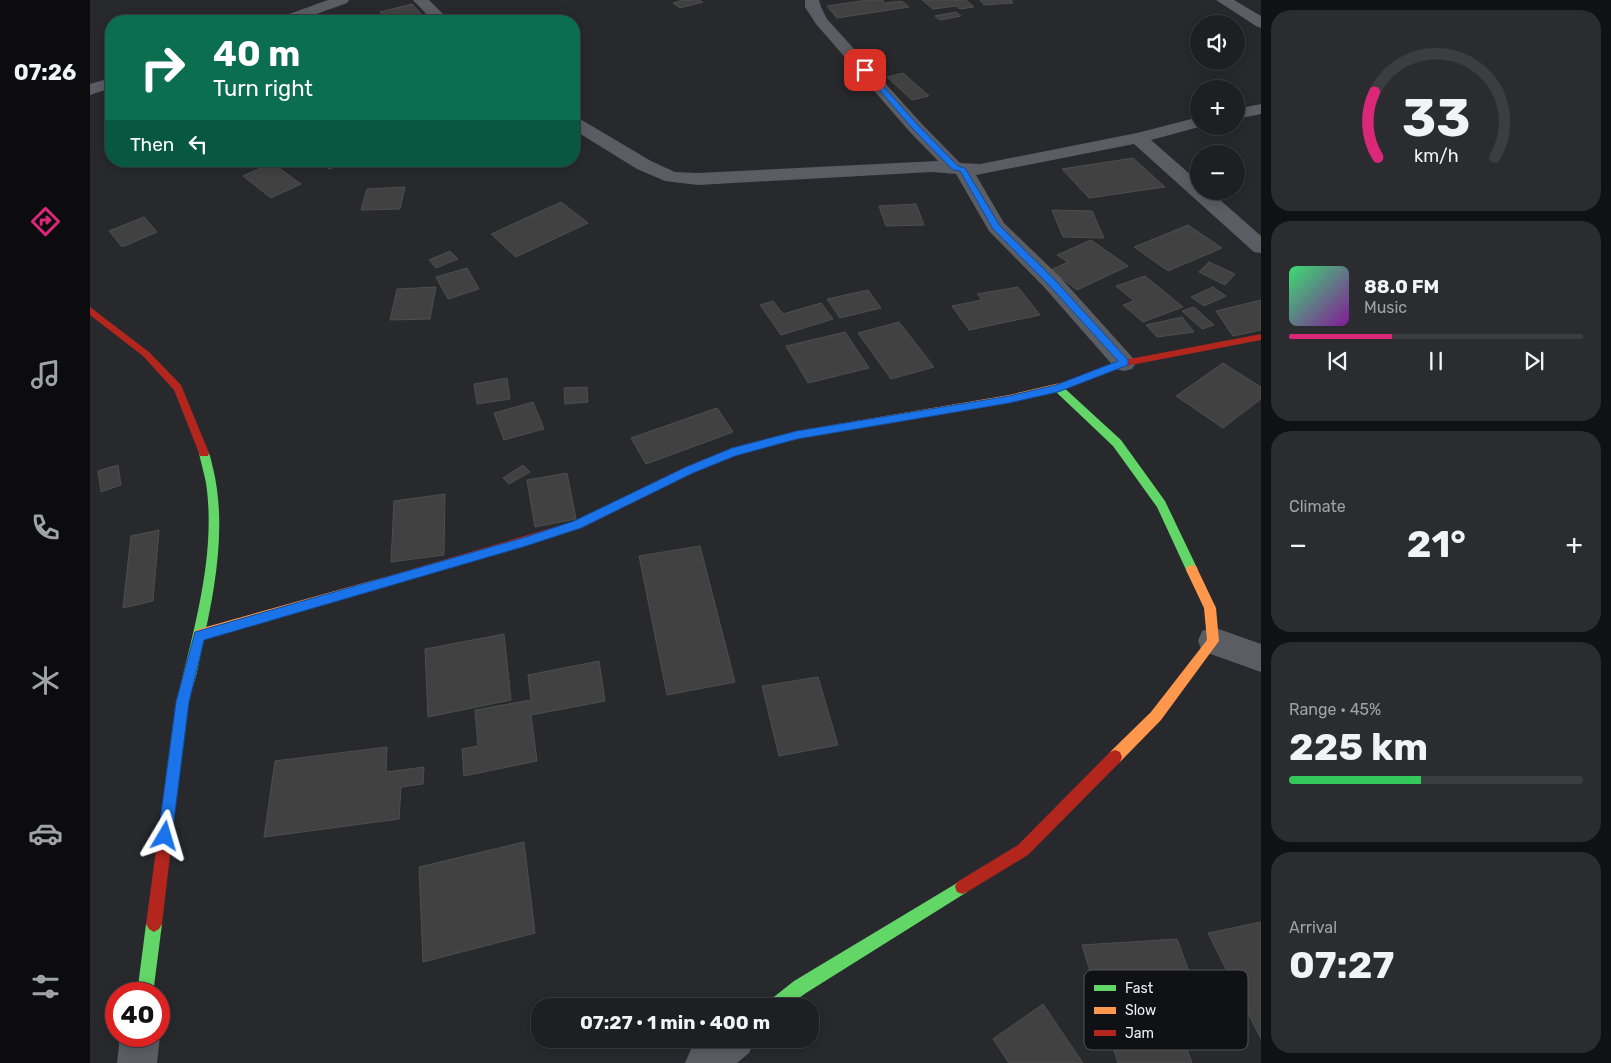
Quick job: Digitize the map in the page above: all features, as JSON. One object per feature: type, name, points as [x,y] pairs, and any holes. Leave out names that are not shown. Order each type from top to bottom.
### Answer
[{"type":"street","points":[[300,15],[342,0]]},
{"type":"street","points":[[420,0],[436,15]]},
{"type":"street","points":[[812,0],[812,7],[821,21],[915,127],[959,169],[996,227],[1052,282],[1124,362]]},
{"type":"street","points":[[1222,0],[1261,23]]},
{"type":"street","points":[[90,90],[105,85]]},
{"type":"street","points":[[1245,112],[1261,109]]},
{"type":"street","points":[[580,127],[644,165],[672,177],[698,179],[932,166],[980,170],[1138,138],[1190,124]]},
{"type":"street","points":[[1138,138],[1261,247]]},
{"type":"street","points":[[90,310],[146,354],[178,388],[202,442],[211,484],[213,537],[199,636],[182,702],[147,982]]},
{"type":"street","points":[[199,636],[526,541],[578,524],[689,470],[732,452],[797,435],[1009,399],[1058,388],[1124,362],[1261,337]]},
{"type":"street","points":[[786,998],[800,987],[1023,850],[1156,716],[1213,641],[1210,608],[1161,504],[1118,443],[1058,388]]},
{"type":"street","points":[[1213,641],[1261,658]]},
{"type":"street","points":[[137,1063],[139,1047]]},
{"type":"street","points":[[705,1063],[724,1048]]},
{"type":"building","points":[[683,0],[699,0],[703,2],[680,8],[673,3]]},
{"type":"building","points":[[868,0],[882,0],[885,3],[902,1],[909,7],[837,18],[827,6]]},
{"type":"building","points":[[922,0],[966,0],[974,7],[960,9],[956,6],[933,9]]},
{"type":"building","points":[[980,0],[1011,0],[1013,3],[984,5]]},
{"type":"building","points":[[412,4],[422,15],[383,15],[380,12]]},
{"type":"building","points":[[956,12],[961,16],[940,20],[935,16]]},
{"type":"building","points":[[903,73],[929,96],[912,100],[887,77]]},
{"type":"building","points":[[1133,158],[1165,187],[1089,198],[1062,169]]},
{"type":"building","points":[[263,167],[278,167],[301,184],[271,198],[243,176]]},
{"type":"building","points":[[405,187],[400,209],[361,210],[367,189]]},
{"type":"building","points":[[561,202],[588,223],[516,257],[491,234]]},
{"type":"building","points":[[916,204],[924,225],[886,226],[879,206]]},
{"type":"building","points":[[1052,210],[1092,211],[1104,238],[1063,237]]},
{"type":"building","points":[[144,217],[157,232],[122,247],[109,231]]},
{"type":"building","points":[[1188,225],[1222,248],[1168,271],[1134,247]]},
{"type":"building","points":[[1091,240],[1128,266],[1077,290],[1051,270],[1068,262],[1057,255]]},
{"type":"building","points":[[450,251],[458,259],[436,268],[429,260]]},
{"type":"building","points":[[1209,262],[1235,274],[1225,285],[1199,272]]},
{"type":"building","points":[[467,268],[479,289],[448,299],[436,277]]},
{"type":"building","points":[[1145,276],[1183,307],[1143,322],[1123,305],[1134,301],[1116,286]]},
{"type":"building","points":[[436,287],[430,319],[390,320],[397,289]]},
{"type":"building","points":[[1018,287],[1040,315],[969,330],[952,306],[982,300],[977,294]]},
{"type":"building","points":[[1213,287],[1226,296],[1204,306],[1191,297]]},
{"type":"building","points":[[868,290],[881,308],[840,318],[827,299]]},
{"type":"building","points":[[1261,300],[1261,330],[1233,336],[1216,311]]},
{"type":"building","points":[[773,301],[783,314],[821,303],[833,319],[781,335],[760,305]]},
{"type":"building","points":[[1194,307],[1214,325],[1202,329],[1182,311]]},
{"type":"building","points":[[1182,317],[1194,332],[1157,337],[1146,325]]},
{"type":"building","points":[[899,322],[934,367],[891,379],[858,333]]},
{"type":"building","points":[[845,332],[869,368],[808,383],[786,346]]},
{"type":"building","points":[[1223,363],[1261,387],[1261,399],[1223,428],[1176,396]]},
{"type":"building","points":[[507,378],[510,399],[477,404],[474,384]]},
{"type":"building","points":[[587,387],[588,402],[565,404],[564,388]]},
{"type":"building","points":[[533,402],[544,429],[504,440],[494,413]]},
{"type":"building","points":[[717,408],[733,432],[646,464],[631,438]]},
{"type":"building","points":[[118,465],[121,485],[101,492],[98,471]]},
{"type":"building","points":[[523,465],[530,472],[509,484],[503,478]]},
{"type":"building","points":[[567,473],[576,519],[535,527],[527,480]]},
{"type":"building","points":[[445,494],[444,555],[391,562],[394,501]]},
{"type":"building","points":[[159,530],[153,601],[123,608],[131,536]]},
{"type":"building","points":[[700,546],[735,682],[667,695],[639,556]]},
{"type":"building","points":[[504,634],[511,700],[428,717],[425,649]]},
{"type":"building","points":[[599,661],[605,701],[531,715],[537,761],[464,776],[462,749],[478,746],[475,710],[531,700],[528,675]]},
{"type":"building","points":[[818,677],[838,745],[779,756],[762,686]]},
{"type":"building","points":[[387,747],[386,772],[424,767],[423,784],[401,787],[399,819],[264,837],[275,761]]},
{"type":"building","points":[[524,842],[535,933],[423,962],[419,867]]},
{"type":"building","points":[[1261,922],[1261,1039],[1248,1013],[1248,970],[1226,970],[1208,933]]},
{"type":"building","points":[[1177,939],[1188,970],[1090,970],[1082,945]]},
{"type":"building","points":[[1043,1004],[1083,1063],[1009,1063],[993,1039]]},
{"type":"building","points":[[1114,1050],[1187,1050],[1192,1063],[1118,1063]]},
{"type":"traffic: fast","points":[[1058,388],[1117,443],[1161,504],[1192,570]]},
{"type":"traffic: fast","points":[[186,687],[198,639],[211,559],[213,507],[211,483],[204,453]]},
{"type":"traffic: fast","points":[[786,998],[800,987],[962,887]]},
{"type":"traffic: fast","points":[[147,982],[154,924]]},
{"type":"traffic: slow","points":[[732,452],[797,435],[1009,399],[1060,387]]},
{"type":"traffic: slow","points":[[1115,757],[1156,716],[1213,641],[1210,608],[1192,570]]},
{"type":"traffic: slow","points":[[199,635],[385,582]]},
{"type":"traffic: jam","points":[[90,310],[146,354],[178,388],[204,453]]},
{"type":"traffic: jam","points":[[1060,387],[1124,363],[1261,337]]},
{"type":"traffic: jam","points":[[385,582],[578,525],[689,470],[732,452]]},
{"type":"traffic: jam","points":[[154,924],[182,702],[186,687]]},
{"type":"traffic: jam","points":[[962,887],[1023,850],[1115,757]]},
{"type":"route","points":[[165,836],[182,702],[199,636],[526,541],[578,524],[689,470],[732,452],[797,435],[1009,399],[1058,388],[1089,378],[1124,362],[1052,282],[996,227],[982,200],[962,170],[956,168],[915,127],[865,70]]}]
